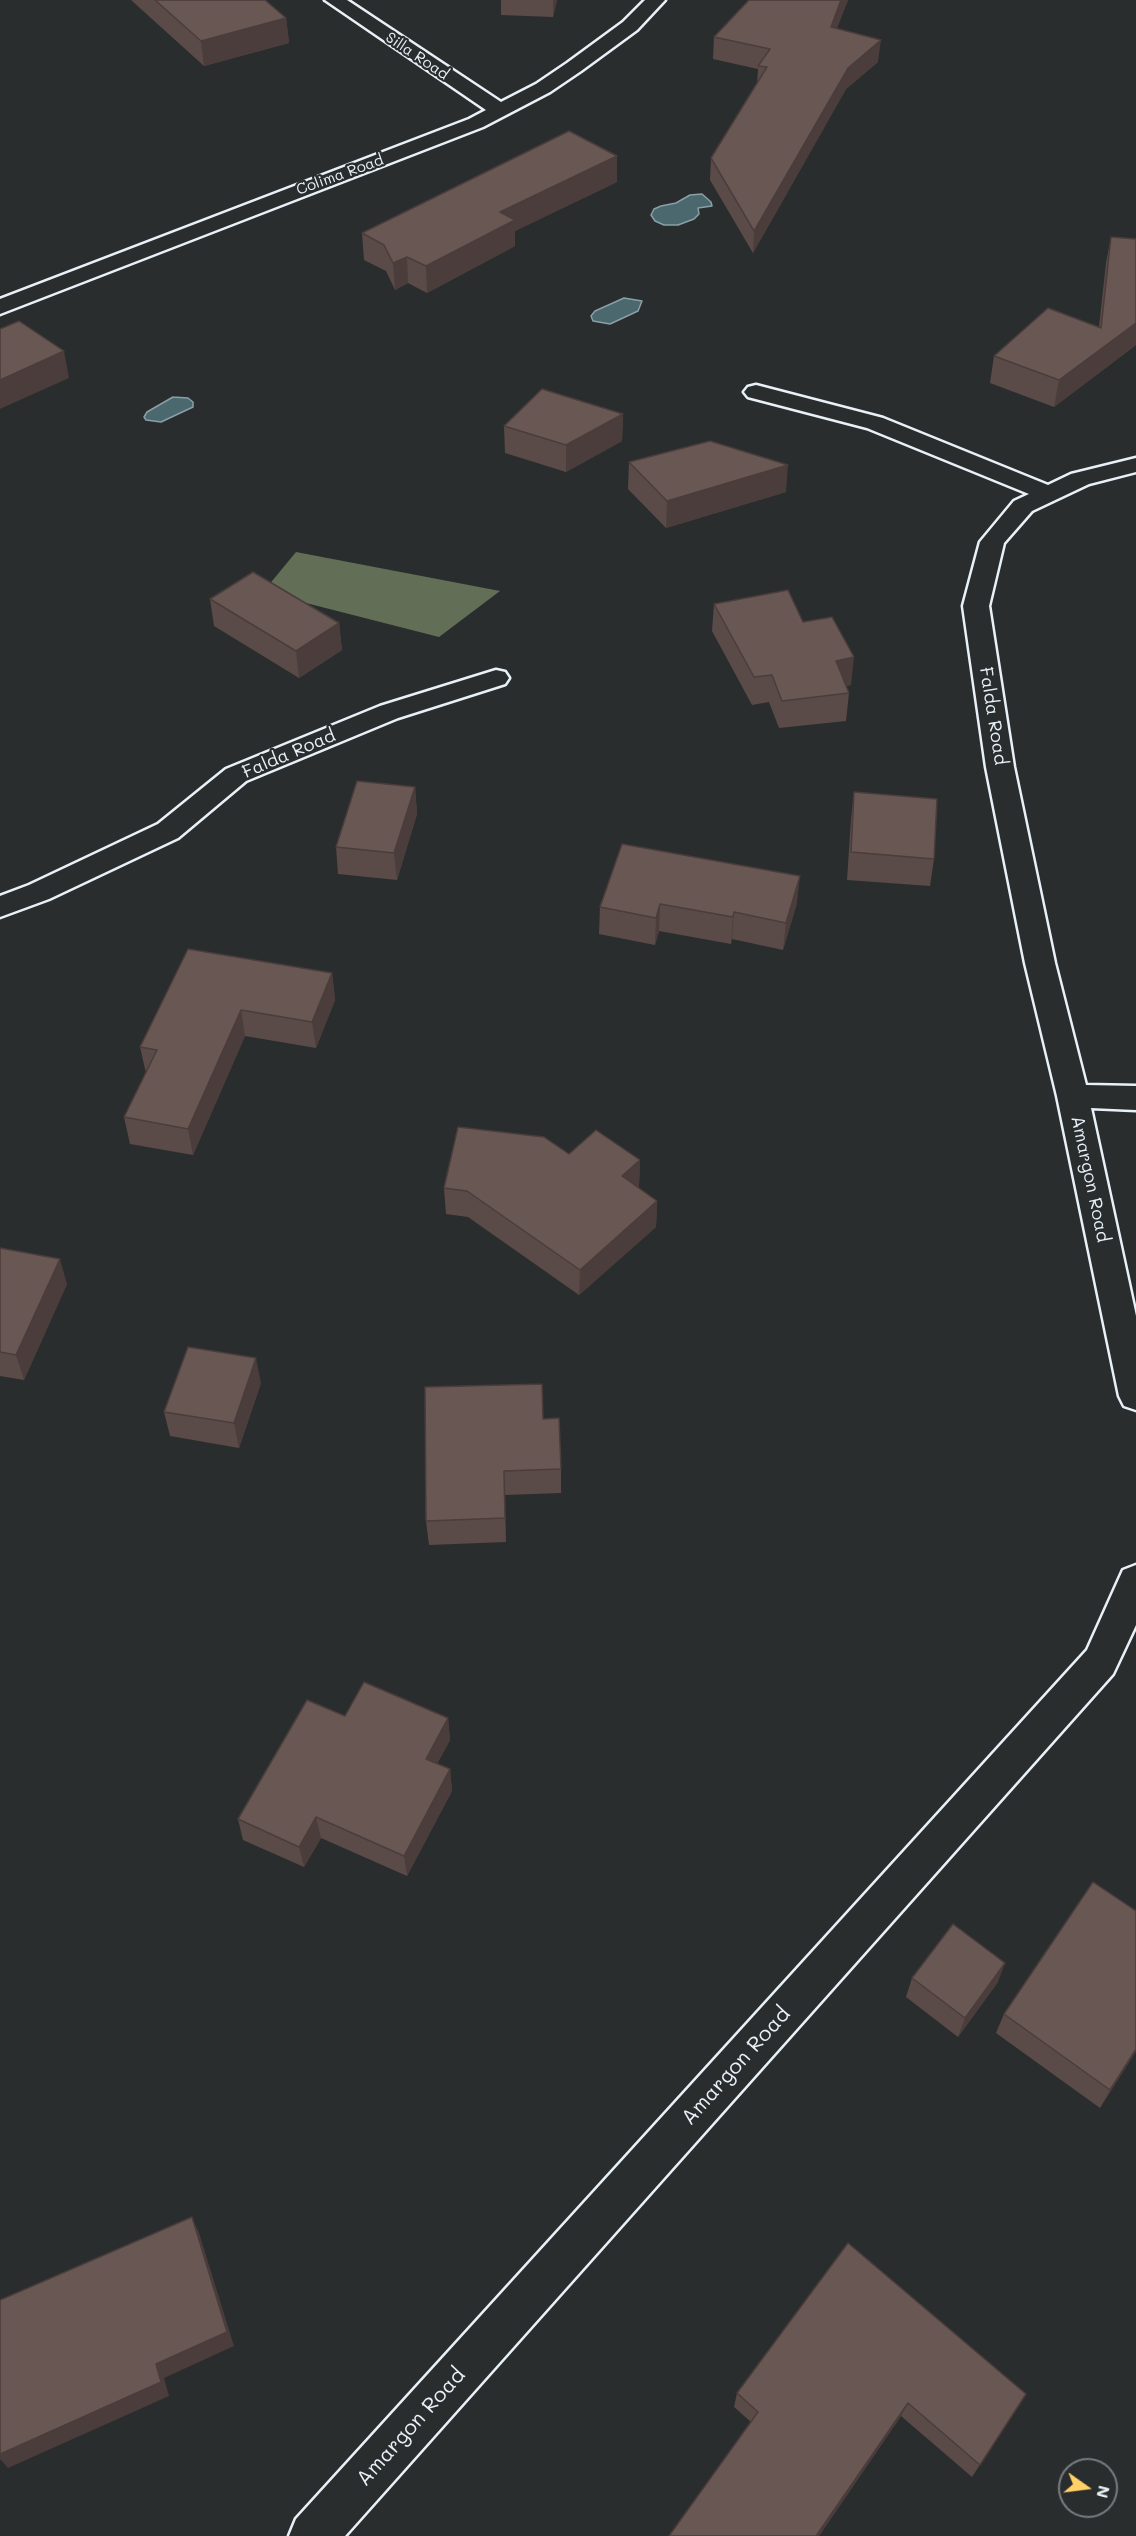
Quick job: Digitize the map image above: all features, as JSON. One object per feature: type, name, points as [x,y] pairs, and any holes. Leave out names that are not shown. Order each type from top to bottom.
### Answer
[{"type":"street","name":"Silla Road","points":[[334,0],[501,111]]},
{"type":"street","name":"Colima Road","points":[[0,307],[477,123],[543,88],[574,67],[630,26],[656,0]]},
{"type":"street","points":[[756,393],[875,423],[1047,493]]},
{"type":"street","name":"Falda Road","points":[[1040,963],[1000,767],[976,606],[992,542],[1023,506],[1080,479],[1136,465]]},
{"type":"street","name":"Falda Road","points":[[0,907],[39,892],[168,831],[236,775],[389,712],[496,678]]},
{"type":"street","name":"Amargon Road","points":[[1040,963],[1073,1096],[1136,1396]]},
{"type":"street","points":[[1073,1096],[1136,1098]]},
{"type":"street","name":"Amargon Road","points":[[313,2536],[1100,1662],[1132,1595],[1136,1581]]},
{"type":"green space","points":[[296,552],[500,591],[439,637],[263,592]]},
{"type":"water","points":[[702,194],[712,206],[698,208],[699,214],[694,219],[678,225],[664,225],[655,221],[651,215],[654,209],[661,206],[676,203],[690,195]]},
{"type":"water","points":[[624,298],[642,301],[638,311],[610,324],[593,321],[591,316],[595,311]]},
{"type":"water","points":[[173,397],[188,398],[193,402],[193,407],[161,422],[146,420],[144,417],[147,412]]},
{"type":"building","points":[[155,0],[265,0],[286,18],[201,41]]},
{"type":"building","points":[[749,0],[841,0],[831,27],[881,40],[848,68],[754,231],[711,158],[767,67],[758,66],[770,49],[714,37]]},
{"type":"building","points":[[569,131],[617,156],[500,212],[515,220],[426,266],[407,257],[393,263],[384,245],[362,233]]},
{"type":"building","points":[[1111,237],[1136,239],[1136,323],[1059,380],[994,356],[1048,308],[1101,328]]},
{"type":"building","points":[[19,321],[64,351],[0,380],[0,329]]},
{"type":"building","points":[[542,389],[623,414],[566,445],[504,426]]},
{"type":"building","points":[[710,441],[788,465],[667,501],[629,462]]},
{"type":"building","points":[[253,572],[339,623],[296,651],[210,599]]},
{"type":"building","points":[[788,590],[803,622],[832,617],[854,657],[836,661],[849,693],[782,701],[772,675],[754,677],[714,604]]},
{"type":"building","points":[[357,781],[415,787],[394,853],[336,847]]},
{"type":"building","points":[[854,792],[937,799],[934,859],[851,852]]},
{"type":"building","points":[[622,844],[800,876],[786,923],[734,912],[733,917],[660,904],[656,918],[600,907]]},
{"type":"building","points":[[188,949],[332,973],[312,1022],[241,1010],[188,1129],[124,1117],[157,1050],[140,1047]]},
{"type":"building","points":[[458,1127],[544,1137],[569,1154],[596,1130],[640,1160],[622,1176],[657,1201],[580,1270],[467,1191],[444,1188]]},
{"type":"building","points":[[0,1248],[60,1259],[16,1355],[0,1352]]},
{"type":"building","points":[[188,1347],[256,1358],[234,1423],[164,1412]]},
{"type":"building","points":[[542,1384],[543,1419],[559,1418],[561,1469],[504,1471],[505,1518],[426,1521],[425,1387]]},
{"type":"building","points":[[364,1682],[448,1718],[426,1759],[450,1769],[404,1856],[316,1817],[299,1847],[238,1819],[307,1700],[345,1716]]},
{"type":"building","points":[[1093,1882],[1136,1911],[1136,2049],[1110,2090],[1004,2014]]},
{"type":"building","points":[[953,1924],[1005,1963],[965,2018],[912,1978]]},
{"type":"building","points":[[192,2217],[227,2332],[156,2364],[161,2382],[0,2454],[0,2300]]},
{"type":"building","points":[[848,2243],[1026,2394],[980,2465],[908,2403],[816,2536],[669,2536],[758,2412],[737,2393]]}]
